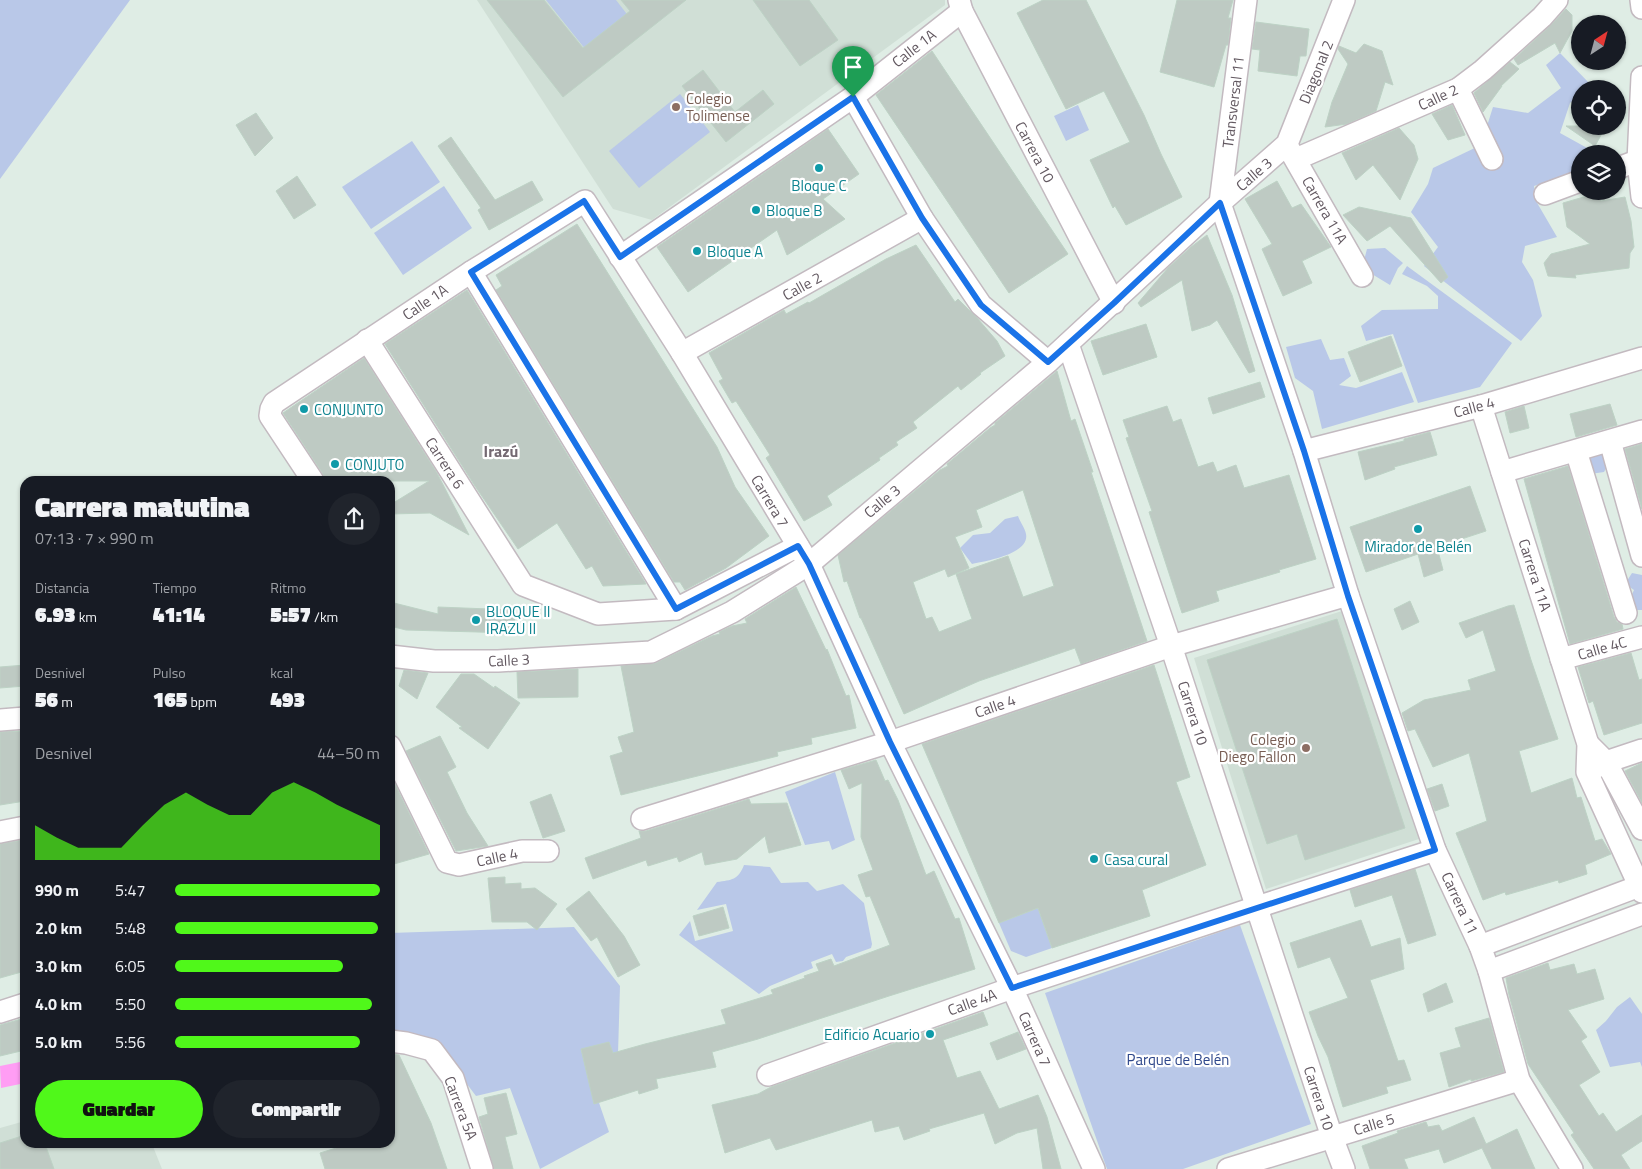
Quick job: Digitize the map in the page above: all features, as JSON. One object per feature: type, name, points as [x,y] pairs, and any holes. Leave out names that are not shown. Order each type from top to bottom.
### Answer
[{"type":"street","name":"Transversal 11","points":[[1220,203],[1246,0]]},
{"type":"street","name":"Diagonal 2","points":[[1291,152],[1344,0]]},
{"type":"street","name":"Calle 2","points":[[1291,152],[1458,89],[1483,70],[1542,17],[1557,0]]},
{"type":"street","points":[[1641,0],[1642,8]]},
{"type":"street","name":"Calle 1A","points":[[620,257],[853,97],[960,6]]},
{"type":"street","name":"Carrera 10","points":[[960,6],[1114,303]]},
{"type":"street","points":[[1642,77],[1640,160],[1642,197]]},
{"type":"street","points":[[1458,89],[1492,159]]},
{"type":"street","points":[[853,97],[922,218],[981,305],[1048,362]]},
{"type":"street","name":"Calle 3","points":[[395,657],[434,661],[498,661],[652,652],[732,612],[1048,362],[1220,203],[1291,152]]},
{"type":"street","name":"Carrera 11A","points":[[1291,152],[1362,276]]},
{"type":"street","points":[[1626,165],[1640,160]]},
{"type":"street","points":[[1545,194],[1571,185]]},
{"type":"street","name":"Calle 1A","points":[[310,476],[270,416],[270,409],[274,403],[471,272],[584,201]]},
{"type":"street","name":"Carrera 7","points":[[584,201],[682,354],[804,555],[890,742],[1012,988],[1094,1169]]},
{"type":"street","name":"Carrera 11","points":[[1220,203],[1304,451],[1348,596],[1435,850],[1480,946],[1489,971],[1519,1080],[1572,1169]]},
{"type":"street","name":"Calle 2","points":[[682,354],[922,218]]},
{"type":"street","points":[[471,272],[676,609]]},
{"type":"street","name":"Carrera 6","points":[[367,340],[523,585]]},
{"type":"street","name":"Carrera 10","points":[[1068,344],[1171,646],[1344,1169]]},
{"type":"street","name":"Calle 4","points":[[1304,451],[1481,406],[1642,358]]},
{"type":"street","name":"Carrera 11A","points":[[1481,406],[1588,744],[1587,772],[1641,888]]},
{"type":"street","points":[[1502,472],[1642,431]]},
{"type":"street","points":[[1610,441],[1642,556]]},
{"type":"street","points":[[1576,451],[1626,613]]},
{"type":"street","name":"Calle 3","points":[[523,585],[598,614],[676,609],[804,555]]},
{"type":"street","name":"Calle 4","points":[[642,819],[890,742],[1171,646],[1348,596]]},
{"type":"street","name":"Calle 4C","points":[[1561,659],[1642,637]]},
{"type":"street","points":[[0,720],[20,718]]},
{"type":"street","name":"Carrera 11A","points":[[1588,744],[1606,762],[1642,829]]},
{"type":"street","points":[[1587,772],[1606,762],[1642,750]]},
{"type":"street","name":"Calle 4","points":[[395,756],[448,862],[459,865],[522,851],[548,851]]},
{"type":"street","points":[[0,832],[20,828]]},
{"type":"street","name":"Calle 4A","points":[[768,1075],[1012,988],[1435,850]]},
{"type":"street","points":[[1480,946],[1641,888]]},
{"type":"street","points":[[1489,971],[1642,914]]},
{"type":"street","points":[[0,1012],[20,1006]]},
{"type":"street","name":"Carrera 5A","points":[[395,1042],[432,1050],[453,1078],[482,1169]]},
{"type":"street","name":"Calle 5","points":[[1228,1169],[1519,1080]]},
{"type":"shaded area","name":"Colegio Tolimense","points":[[477,0],[945,0],[945,5],[652,220],[613,209]]},
{"type":"shaded area","name":"Colegio Diego Fallon","points":[[1342,611],[1422,838],[1266,889],[1194,658]]},
{"type":"shaded area","points":[[20,1062],[20,1084],[1,1088],[0,1066]]},
{"type":"shaded area","points":[[20,1122],[20,1148],[154,1148],[162,1169],[0,1169],[0,1128]]},
{"type":"green space","points":[[0,0],[130,0],[0,179]]},
{"type":"green space","points":[[546,0],[616,0],[633,22],[590,55]]},
{"type":"green space","points":[[1560,53],[1571,64],[1571,70],[1576,70],[1586,80],[1571,80],[1571,102],[1560,133],[1582,145],[1571,145],[1571,174],[1534,186],[1536,201],[1557,237],[1525,246],[1522,262],[1533,280],[1542,316],[1521,341],[1424,266],[1438,247],[1411,212],[1428,184],[1433,168],[1481,145],[1493,107],[1528,113],[1561,88],[1546,65]]},
{"type":"green space","points":[[680,94],[710,132],[639,188],[609,151]]},
{"type":"green space","points":[[1078,105],[1089,130],[1066,141],[1054,116]]},
{"type":"green space","points":[[412,141],[440,182],[371,229],[342,187]]},
{"type":"green space","points":[[444,186],[472,228],[403,275],[374,233]]},
{"type":"green space","points":[[1385,248],[1403,263],[1398,268],[1390,285],[1362,268],[1367,249]]},
{"type":"green space","points":[[1407,266],[1512,343],[1480,387],[1418,403],[1393,334],[1366,341],[1361,326],[1382,310],[1438,309],[1438,296],[1427,286],[1402,274]]},
{"type":"green space","points":[[1321,339],[1330,360],[1344,358],[1351,376],[1339,385],[1356,388],[1402,372],[1414,402],[1322,429],[1313,391],[1295,378],[1286,347]]},
{"type":"green space","points":[[1594,451],[1612,457],[1604,472],[1590,474],[1585,455]]},
{"type":"green space","points":[[1018,516],[1026,534],[1025,541],[1021,547],[1006,555],[972,564],[960,548],[973,535],[990,533],[1005,519]]},
{"type":"green space","points":[[1632,573],[1642,575],[1642,610],[1633,610],[1629,601],[1634,590],[1625,584]]},
{"type":"green space","points":[[835,772],[855,840],[832,850],[829,841],[805,845],[785,792]]},
{"type":"green space","points":[[744,865],[770,867],[781,883],[808,882],[817,891],[843,884],[864,903],[872,944],[871,948],[846,957],[843,961],[836,962],[832,954],[811,962],[813,968],[770,986],[759,994],[679,935],[690,921],[695,941],[733,931],[726,904],[697,910],[717,882],[734,878],[739,874]]},
{"type":"green space","points":[[1038,908],[1052,948],[1026,957],[1011,951],[999,923]]},
{"type":"green space","name":"Parque de Belén","points":[[1240,925],[1311,1124],[1183,1169],[1107,1169],[1045,993]]},
{"type":"green space","points":[[574,927],[620,986],[618,1054],[581,1050],[609,1132],[540,1169],[510,1088],[476,1096],[433,1039],[395,1035],[395,933]]},
{"type":"green space","points":[[1630,997],[1642,1014],[1642,1067],[1640,1062],[1610,1067],[1596,1030],[1617,1007]]},
{"type":"building","points":[[487,0],[544,0],[583,48],[630,11],[621,0],[686,0],[563,97]]},
{"type":"building","points":[[753,0],[809,0],[838,40],[800,66]]},
{"type":"building","points":[[1043,0],[1086,0],[1144,115],[1182,197],[1126,225],[1115,206],[1113,208],[1090,160],[1130,142],[1104,91],[1066,109],[1017,13]]},
{"type":"building","points":[[1177,0],[1233,0],[1228,18],[1231,18],[1228,45],[1226,45],[1214,87],[1160,72]]},
{"type":"building","points":[[1566,9],[1572,15],[1571,33],[1560,53],[1555,43],[1518,65],[1514,59]]},
{"type":"building","points":[[1256,22],[1309,29],[1306,56],[1300,56],[1297,76],[1258,71],[1260,50],[1252,49]]},
{"type":"building","points":[[1364,44],[1382,51],[1393,85],[1385,82],[1376,111],[1347,124],[1325,127],[1332,102],[1348,64],[1338,49],[1339,46],[1356,53]]},
{"type":"building","points":[[932,51],[1068,254],[1009,293],[876,95]]},
{"type":"building","points":[[1510,62],[1519,69],[1500,87],[1502,86],[1483,112],[1474,93]]},
{"type":"building","points":[[703,70],[735,112],[763,90],[774,104],[726,142],[682,86]]},
{"type":"building","points":[[1452,105],[1465,135],[1448,140],[1432,114]]},
{"type":"building","points":[[256,113],[273,138],[255,156],[236,125]]},
{"type":"building","points":[[1399,128],[1414,145],[1418,159],[1400,200],[1373,165],[1356,180],[1342,153]]},
{"type":"building","points":[[828,129],[859,174],[823,199],[845,219],[787,255],[777,230],[688,292],[657,247]]},
{"type":"building","points":[[1579,135],[1601,135],[1596,145]]},
{"type":"building","points":[[451,137],[495,200],[532,181],[543,200],[489,230],[478,210],[481,208],[438,146]]},
{"type":"building","points":[[297,176],[316,205],[294,219],[276,191]]},
{"type":"building","points":[[1277,181],[1292,208],[1301,204],[1331,247],[1302,261],[1312,283],[1283,296],[1262,249],[1272,244],[1245,199]]},
{"type":"building","points":[[1573,200],[1626,200],[1631,221],[1634,247],[1630,253],[1629,268],[1575,275],[1576,278],[1548,276],[1544,263],[1551,254],[1590,244],[1567,227],[1563,203]]},
{"type":"building","points":[[1359,207],[1411,218],[1448,277],[1441,283],[1390,226],[1367,241],[1343,215]]},
{"type":"building","points":[[577,224],[717,447],[735,487],[769,536],[726,568],[685,590],[680,582],[674,582],[496,290],[502,286],[496,275]]},
{"type":"building","points":[[1207,235],[1232,295],[1255,371],[1249,373],[1217,320],[1210,325],[1192,331],[1182,280],[1141,307],[1138,303],[1168,268]]},
{"type":"building","points":[[916,245],[955,302],[958,299],[978,319],[997,341],[1005,356],[980,373],[961,390],[958,386],[913,422],[917,428],[896,442],[898,445],[879,458],[880,460],[827,496],[832,505],[804,521],[766,458],[770,455],[736,401],[732,403],[719,381],[723,379],[709,353],[784,310],[786,314],[809,303],[886,259]]},
{"type":"building","points":[[467,290],[646,584],[603,586],[592,566],[586,569],[557,523],[518,549],[475,486],[385,344]]},
{"type":"building","points":[[1146,324],[1157,357],[1103,375],[1091,341]]},
{"type":"building","points":[[1391,336],[1402,366],[1360,382],[1348,352]]},
{"type":"building","points":[[364,358],[437,473],[469,535],[430,513],[395,514],[395,502],[429,481],[395,481],[395,476],[324,476],[283,413]]},
{"type":"building","points":[[1057,371],[1071,421],[1075,419],[1147,641],[1081,664],[1075,648],[979,681],[904,714],[860,618],[847,581],[844,582],[838,555],[940,470],[948,466],[947,464],[995,425],[995,423]],"holes":[[[1023,490],[1054,586],[1023,597],[1008,556],[956,574],[972,619],[939,632],[932,617],[926,619],[913,582],[945,569],[948,577],[969,568],[955,537],[982,527],[976,510]]]},
{"type":"building","points":[[1260,382],[1265,397],[1213,414],[1208,398]]},
{"type":"building","points":[[1610,404],[1617,425],[1576,437],[1570,414]]},
{"type":"building","points":[[1167,406],[1173,422],[1181,419],[1198,467],[1213,462],[1217,472],[1236,465],[1244,488],[1289,475],[1316,559],[1216,591],[1219,601],[1182,613],[1149,512],[1152,511],[1126,438],[1129,437],[1123,420]]},
{"type":"building","points":[[1524,406],[1529,428],[1510,433],[1505,412]]},
{"type":"building","points":[[1430,432],[1437,455],[1394,467],[1395,469],[1365,480],[1358,452],[1404,441],[1404,439]]},
{"type":"building","points":[[1642,444],[1642,509],[1625,449]]},
{"type":"building","points":[[1568,466],[1614,617],[1617,622],[1622,624],[1623,629],[1570,644],[1524,479]]},
{"type":"building","name":"Mirador de Belén","points":[[1470,486],[1486,531],[1437,547],[1443,570],[1424,577],[1418,554],[1366,572],[1350,527]]},
{"type":"building","points":[[796,587],[827,649],[846,696],[849,695],[856,728],[811,738],[812,744],[777,752],[778,756],[621,795],[610,756],[623,752],[618,737],[634,732],[621,666],[656,663],[720,634],[719,632],[732,626],[747,623],[745,619]]},
{"type":"building","points":[[1410,601],[1419,622],[1402,630],[1394,609]]},
{"type":"building","name":"BLOQUE II IRAZU II","points":[[395,603],[438,614],[438,607],[515,610],[514,633],[406,630],[395,627]]},
{"type":"building","points":[[1514,605],[1558,739],[1519,751],[1531,793],[1572,778],[1577,798],[1581,797],[1595,841],[1602,839],[1611,854],[1585,865],[1587,874],[1559,883],[1558,880],[1506,895],[1505,892],[1483,900],[1456,833],[1487,821],[1469,753],[1433,767],[1415,729],[1408,731],[1402,713],[1424,700],[1471,690],[1468,680],[1496,671],[1483,630],[1466,638],[1459,623]]},
{"type":"building","name":"Colegio Diego Fallon","points":[[1337,619],[1405,828],[1305,860],[1297,834],[1267,844],[1207,660]]},
{"type":"building","points":[[1631,653],[1639,680],[1642,679],[1642,723],[1604,735],[1593,701],[1589,703],[1578,667]]},
{"type":"building","points":[[20,665],[20,686],[0,688],[0,667]]},
{"type":"building","points":[[1154,665],[1190,777],[1176,782],[1206,865],[1142,890],[1150,916],[1052,948],[1038,908],[999,923],[922,744]]},
{"type":"building","points":[[578,669],[578,697],[518,698],[517,672]]},
{"type":"building","points":[[404,670],[428,673],[417,699],[399,686]]},
{"type":"building","points":[[461,674],[474,674],[520,703],[488,749],[459,728],[462,727],[436,707]]},
{"type":"building","points":[[20,731],[20,802],[0,805],[0,732]]},
{"type":"building","points":[[440,736],[456,767],[447,772],[467,813],[488,846],[456,851],[406,751]]},
{"type":"building","points":[[876,760],[885,781],[888,780],[898,800],[926,875],[934,871],[955,919],[959,918],[975,969],[712,1052],[716,1067],[656,1079],[658,1088],[639,1094],[638,1090],[594,1104],[581,1049],[609,1042],[613,1053],[726,1024],[721,1010],[773,994],[771,990],[819,971],[816,964],[831,959],[834,966],[890,945],[870,896],[866,897],[858,875],[873,870],[861,837],[862,783],[849,789],[841,770]]},
{"type":"building","points":[[1642,763],[1642,803],[1625,771]]},
{"type":"building","points":[[395,784],[429,854],[395,864]]},
{"type":"building","points":[[1442,784],[1449,806],[1435,811],[1427,789]]},
{"type":"building","points":[[551,794],[565,831],[543,838],[530,802]]},
{"type":"building","points":[[749,799],[751,804],[787,803],[801,845],[769,853],[765,836],[737,859],[705,865],[702,852],[679,862],[677,857],[648,866],[646,860],[593,879],[585,858],[641,838],[639,831],[646,831]]},
{"type":"building","points":[[20,841],[20,972],[0,978],[0,844]]},
{"type":"building","points":[[1415,869],[1436,935],[1408,944],[1392,895],[1355,907],[1350,890]]},
{"type":"building","points":[[505,877],[505,884],[521,883],[521,889],[535,888],[557,904],[537,930],[527,922],[492,922],[488,878]]},
{"type":"building","points":[[589,891],[624,936],[640,965],[618,977],[597,937],[591,941],[566,909]]},
{"type":"building","points":[[723,907],[729,928],[699,936],[693,916]]},
{"type":"building","points":[[1361,920],[1371,947],[1400,938],[1404,969],[1370,980],[1398,1061],[1404,1060],[1411,1080],[1386,1087],[1388,1093],[1343,1107],[1328,1057],[1309,1012],[1348,998],[1330,957],[1298,968],[1290,943]]},
{"type":"building","points":[[1548,963],[1550,970],[1574,964],[1577,974],[1595,969],[1604,999],[1568,1010],[1587,1037],[1581,1041],[1600,1072],[1579,1085],[1599,1116],[1603,1113],[1616,1132],[1642,1115],[1642,1141],[1621,1155],[1630,1169],[1594,1169],[1571,1135],[1574,1133],[1528,1064],[1506,978]]},
{"type":"building","points":[[1446,983],[1453,1002],[1428,1012],[1423,994]]},
{"type":"building","points":[[983,1012],[988,1025],[943,1040],[957,1078],[980,1071],[999,1109],[1038,1095],[1047,1117],[1061,1169],[1043,1169],[1037,1128],[1017,1133],[995,1144],[984,1113],[929,1129],[930,1131],[904,1140],[899,1126],[875,1132],[872,1120],[776,1150],[770,1138],[725,1153],[712,1105],[758,1094],[771,1087]]},
{"type":"building","points":[[1489,1018],[1504,1072],[1471,1081],[1471,1079],[1449,1087],[1440,1053],[1461,1047],[1455,1028]]},
{"type":"building","points":[[20,1019],[20,1051],[0,1056],[0,1025]]},
{"type":"building","points":[[1018,1032],[1026,1049],[997,1060],[990,1043]]},
{"type":"building","points":[[395,1055],[399,1055],[431,1123],[447,1169],[325,1169],[320,1153],[336,1148],[395,1148]]},
{"type":"building","points":[[506,1093],[517,1134],[505,1137],[513,1169],[494,1169],[479,1117],[488,1114],[484,1098]]},
{"type":"building","points":[[1474,1117],[1486,1144],[1517,1129],[1535,1169],[1492,1169],[1482,1148],[1444,1163],[1439,1149],[1404,1159],[1408,1169],[1370,1169],[1362,1146],[1398,1133],[1397,1131],[1426,1122],[1428,1127],[1439,1125],[1442,1131]]},
{"type":"building","points":[[20,1137],[20,1148],[46,1148],[54,1169],[0,1169],[0,1143]]},
{"type":"place","name":"Colegio Tolimense","points":[[676,107]]},
{"type":"place","name":"Bloque C","points":[[819,168]]},
{"type":"place","name":"Bloque B","points":[[756,210]]},
{"type":"place","name":"Bloque A","points":[[697,251]]},
{"type":"place","name":"CONJUNTO","points":[[304,409]]},
{"type":"place","name":"CONJUTO","points":[[335,464]]},
{"type":"place","name":"Mirador de Belén","points":[[1418,529]]},
{"type":"place","name":"BLOQUE II IRAZU II","points":[[476,620]]},
{"type":"place","name":"Colegio Diego Fallon","points":[[1306,748]]},
{"type":"place","name":"Casa cural","points":[[1094,859]]},
{"type":"place","name":"Edificio Acuario","points":[[930,1034]]},
{"type":"district","name":"Irazú","points":[[501,451]]},
{"type":"route","points":[[853,97],[922,218],[981,305],[1048,362],[1220,203],[1304,451],[1348,596],[1435,850],[1012,988],[890,742],[809,564],[798,546],[676,609],[471,272],[584,201],[620,257],[853,97]]}]
